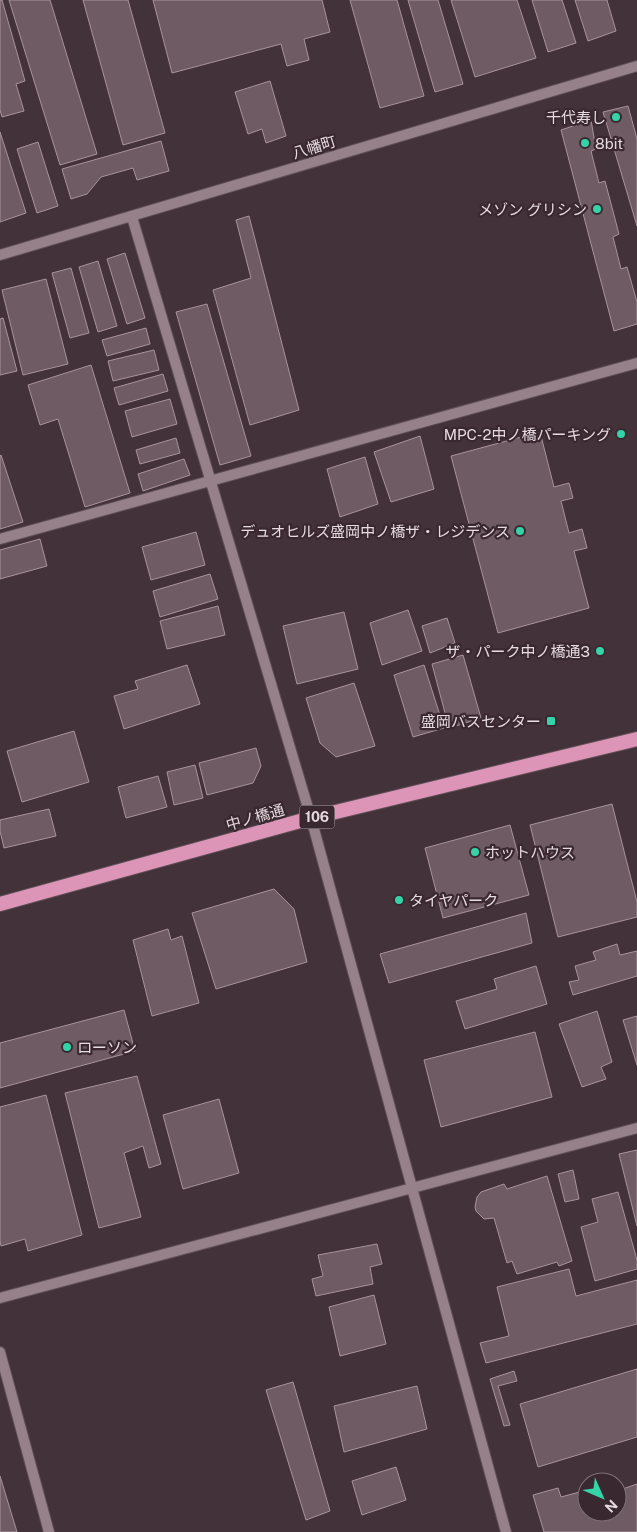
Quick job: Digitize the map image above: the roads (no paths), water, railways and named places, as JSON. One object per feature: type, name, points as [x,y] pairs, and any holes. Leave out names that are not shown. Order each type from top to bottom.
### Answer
[{"type":"highway","name":"中ノ橋通","points":[[0,904],[311,818],[637,739]]},
{"type":"street","name":"八幡町","points":[[0,255],[637,66]]},
{"type":"street","points":[[132,217],[311,818],[506,1532]]},
{"type":"street","points":[[0,539],[637,363]]},
{"type":"street","points":[[0,1298],[637,1128]]},
{"type":"street","points":[[0,1352],[50,1532]]},
{"type":"place","name":"千代寿し","points":[[616,117]]},
{"type":"place","name":"8bit","points":[[585,143]]},
{"type":"place","name":"メゾン グリシン","points":[[597,209]]},
{"type":"place","name":"MPC-2中ノ橋パーキング","points":[[621,434]]},
{"type":"place","name":"デュオヒルズ盛岡中ノ橋ザ・レジデンス","points":[[520,531]]},
{"type":"place","name":"ザ・パーク中ノ橋通3","points":[[600,651]]},
{"type":"place","name":"盛岡バスセンター","points":[[551,721]]},
{"type":"place","name":"ホットハウス","points":[[475,852]]},
{"type":"place","name":"タイヤパーク","points":[[399,900]]},
{"type":"place","name":"ローソン","points":[[67,1047]]}]
